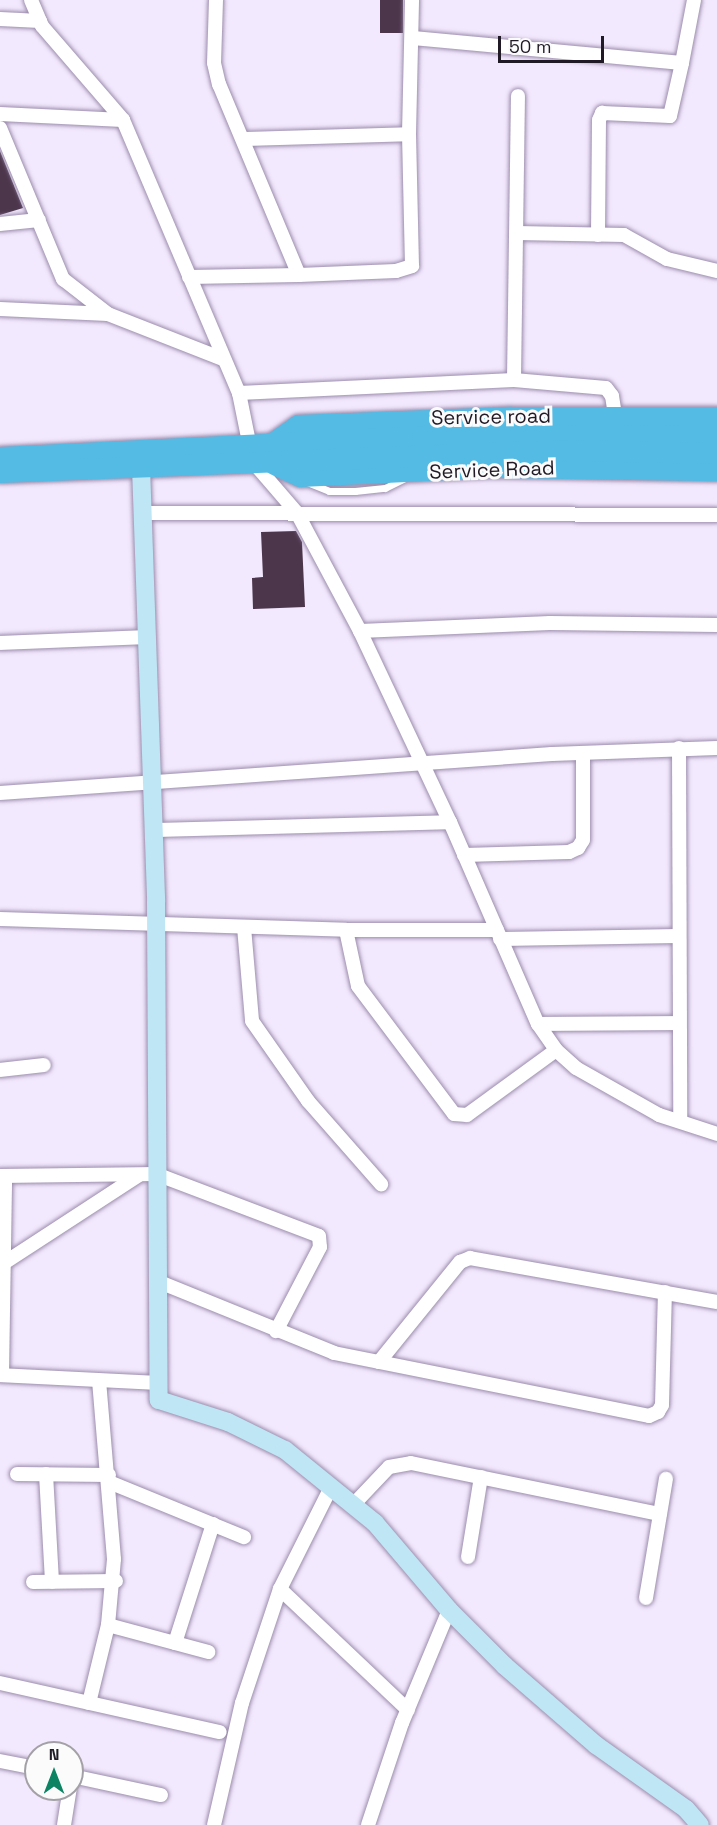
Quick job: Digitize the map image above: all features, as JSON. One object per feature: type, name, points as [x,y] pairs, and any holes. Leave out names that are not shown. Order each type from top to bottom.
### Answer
[{"type":"highway","name":"Service road","points":[[261,453],[298,425],[615,415],[717,417]]},
{"type":"highway","points":[[0,472],[141,468],[422,436],[717,435]]},
{"type":"highway","points":[[0,457],[566,450],[717,453]]},
{"type":"highway","name":"Service Road","points":[[261,453],[300,476],[490,467],[717,470]]},
{"type":"main road","points":[[141,468],[156,925],[148,1174],[157,1281],[159,1400],[164,1404],[228,1422],[285,1450],[375,1523],[449,1610],[505,1666],[596,1745],[686,1809],[700,1825]]},
{"type":"street","points":[[32,0],[40,21],[123,120],[239,393],[261,453],[297,513],[360,631],[450,822],[538,1023],[556,1050],[597,1079],[659,1114],[713,1128]]},
{"type":"street","points":[[216,0],[214,63],[219,84],[244,139],[299,275]]},
{"type":"street","points":[[189,277],[396,271],[412,266],[409,134],[413,38],[412,0]]},
{"type":"street","points":[[598,234],[599,120],[602,113],[670,116],[694,0]]},
{"type":"street","points":[[0,19],[40,21]]},
{"type":"street","points":[[413,38],[682,63]]},
{"type":"street","points":[[514,380],[518,96]]},
{"type":"street","points":[[0,114],[123,120]]},
{"type":"street","points":[[0,128],[63,279],[108,314],[223,359]]},
{"type":"street","points":[[244,139],[409,134]]},
{"type":"street","points":[[0,224],[39,220]]},
{"type":"street","points":[[516,233],[624,235],[667,259],[717,271]]},
{"type":"street","points":[[0,309],[108,314]]},
{"type":"street","points":[[239,393],[514,380],[606,388],[612,396],[615,415]]},
{"type":"street","points":[[143,513],[717,514]]},
{"type":"street","points":[[360,631],[550,623],[717,626]]},
{"type":"street","points":[[0,643],[147,637]]},
{"type":"street","points":[[679,748],[680,1121]]},
{"type":"street","points":[[0,793],[423,766],[583,753],[717,748]]},
{"type":"street","points":[[464,855],[578,848],[583,840],[583,753]]},
{"type":"street","points":[[154,830],[450,822]]},
{"type":"street","points":[[0,919],[498,935],[678,936]]},
{"type":"street","points":[[244,927],[252,1021],[308,1101],[381,1184]]},
{"type":"street","points":[[346,930],[358,986],[454,1114],[467,1115],[556,1050]]},
{"type":"street","points":[[538,1023],[679,1023]]},
{"type":"street","points":[[0,1070],[44,1065]]},
{"type":"street","points":[[3,1263],[148,1174]]},
{"type":"street","points":[[157,1383],[1,1375],[2,1176],[148,1174],[319,1236],[320,1247],[276,1331]]},
{"type":"street","points":[[379,1362],[460,1262],[470,1258],[717,1302]]},
{"type":"street","points":[[157,1281],[334,1353],[649,1416],[658,1413],[662,1405],[665,1292]]},
{"type":"street","points":[[89,1703],[108,1624],[114,1581],[109,1479],[99,1381]]},
{"type":"street","points":[[353,1505],[389,1467],[398,1464],[481,1478],[660,1514]]},
{"type":"street","points":[[17,1474],[109,1479],[244,1537]]},
{"type":"street","points":[[46,1474],[52,1582]]},
{"type":"street","points":[[468,1557],[481,1478]]},
{"type":"street","points":[[646,1598],[666,1479]]},
{"type":"street","points":[[214,1825],[242,1703],[280,1589],[331,1487]]},
{"type":"street","points":[[175,1643],[213,1524]]},
{"type":"street","points":[[33,1582],[114,1581]]},
{"type":"street","points":[[280,1589],[408,1710]]},
{"type":"street","points":[[368,1825],[408,1710],[449,1610]]},
{"type":"street","points":[[108,1624],[208,1652]]},
{"type":"street","points":[[0,1683],[220,1732]]},
{"type":"street","points":[[0,1761],[24,1766]]},
{"type":"street","points":[[84,1779],[160,1795]]},
{"type":"street","points":[[64,1825],[68,1801]]},
{"type":"building","points":[[380,0],[403,0],[403,33],[380,33]]},
{"type":"building","points":[[0,151],[23,208],[0,215]]},
{"type":"building","points":[[296,531],[302,542],[305,607],[253,609],[252,578],[263,577],[261,532]]}]
